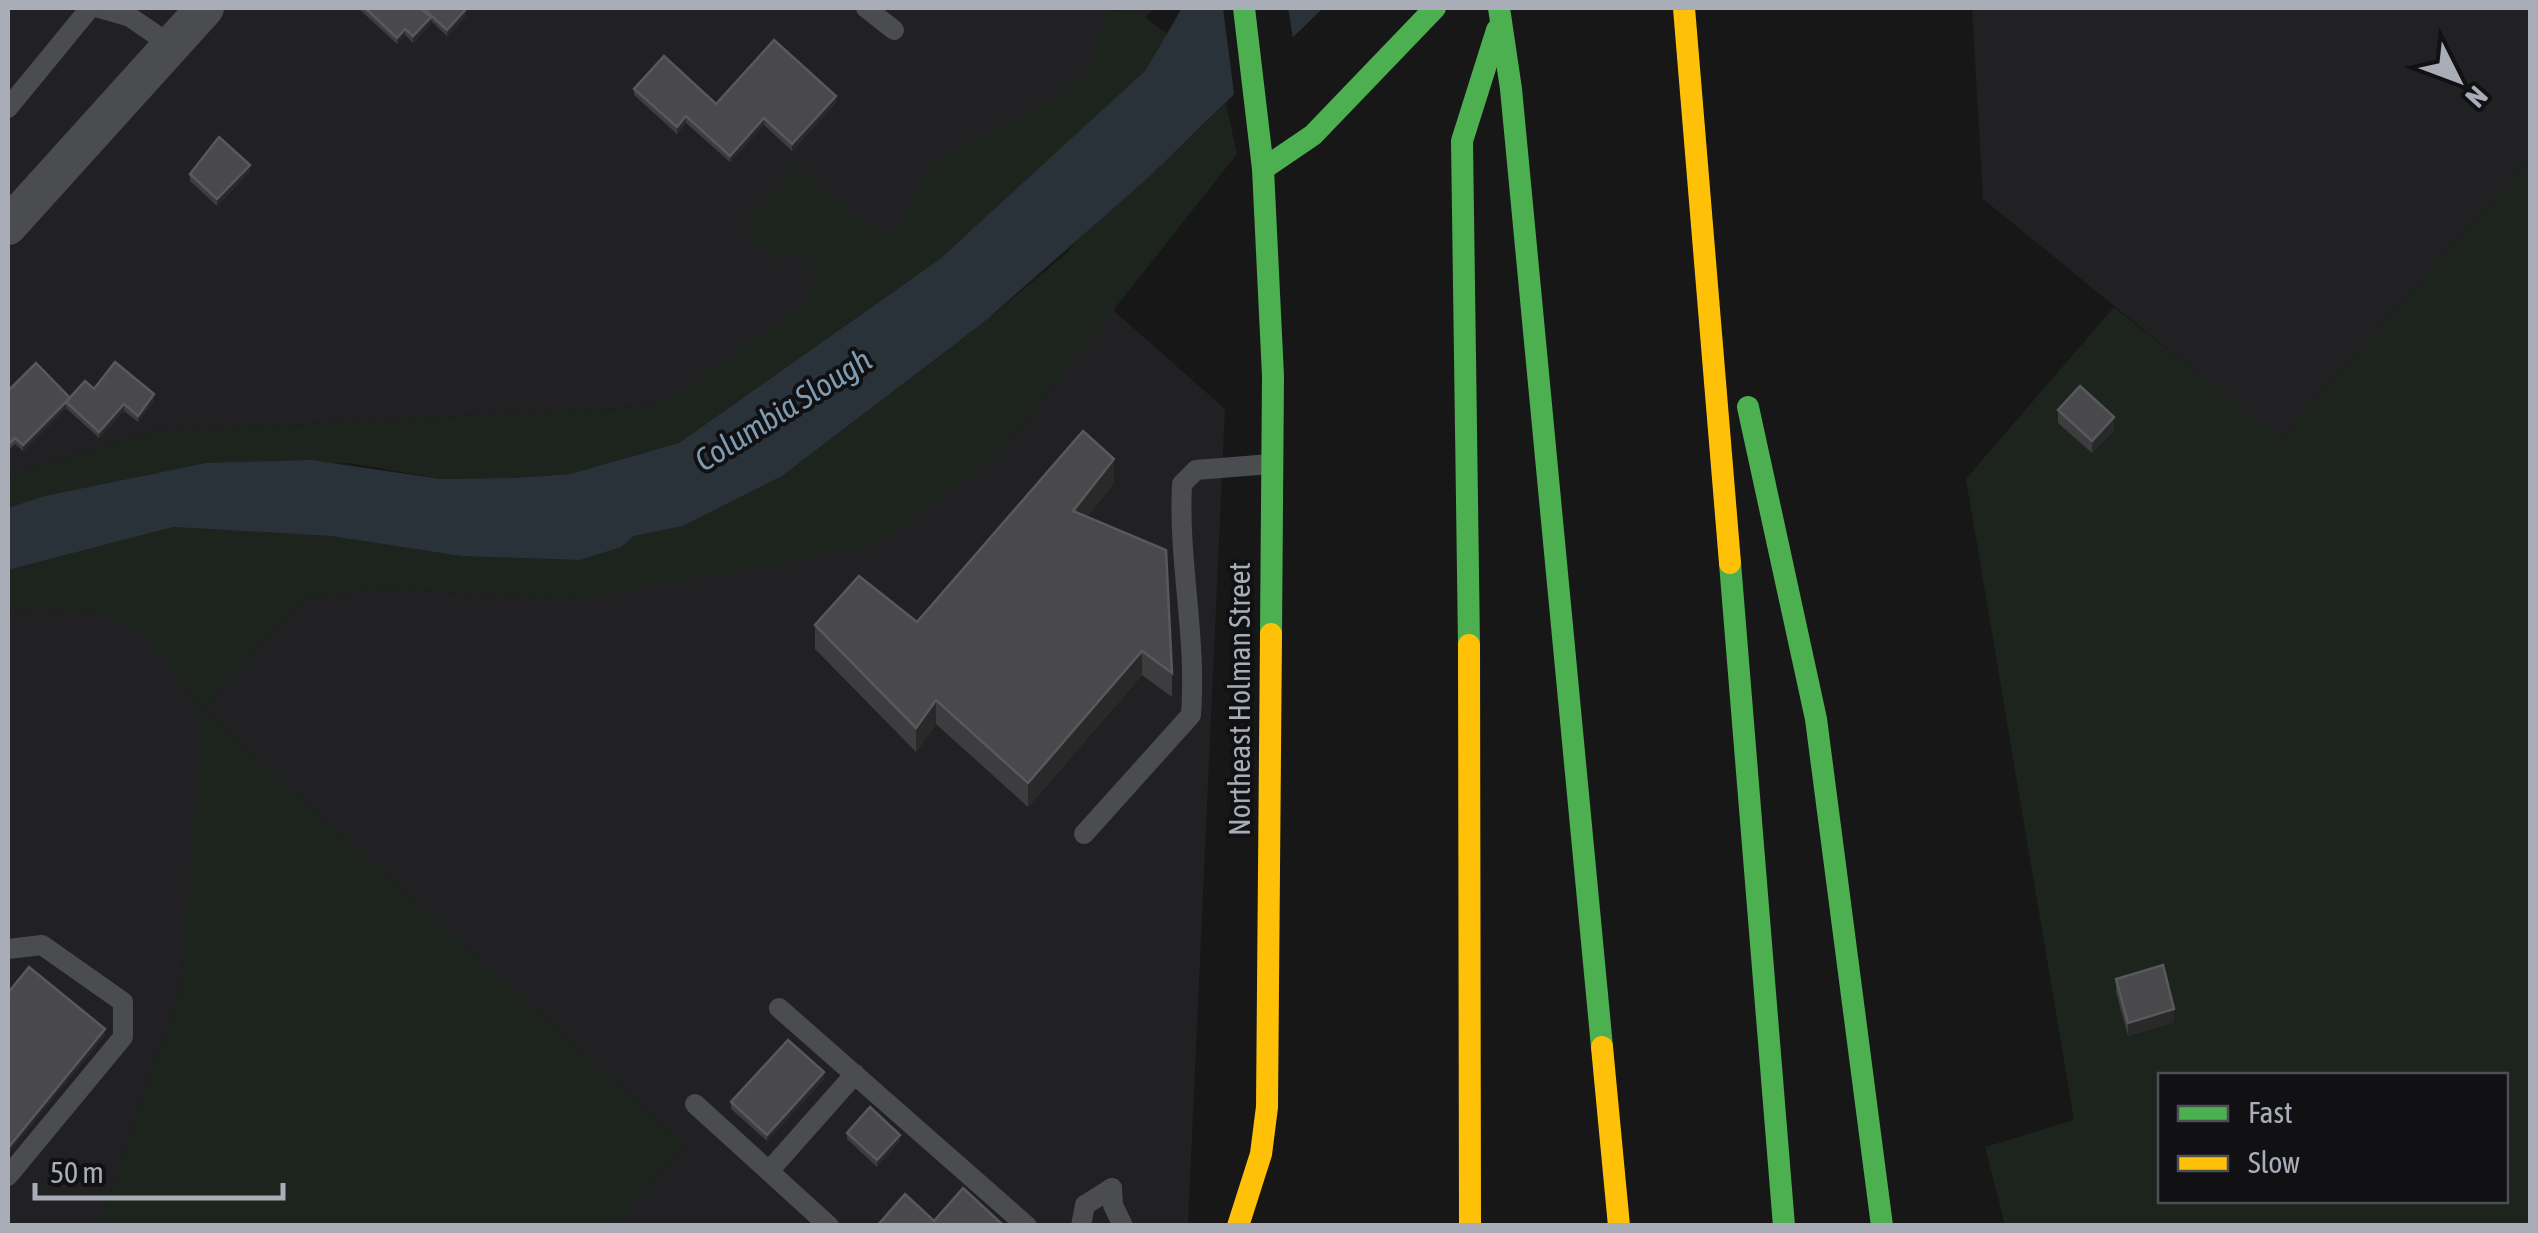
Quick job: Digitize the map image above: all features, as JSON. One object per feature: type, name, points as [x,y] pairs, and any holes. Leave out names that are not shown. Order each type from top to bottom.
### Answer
[{"type":"main road","name":"Northeast Holman Street","points":[[1238,1226],[1261,1154],[1267,1107],[1273,360],[1263,169],[1244,8]]},
{"type":"main road","points":[[1263,169],[1313,135],[1435,8]]},
{"type":"main road","points":[[1684,8],[1784,1226]]},
{"type":"main road","points":[[1500,13],[1511,88],[1618,1226]]},
{"type":"main road","points":[[1470,1226],[1471,793],[1462,141],[1500,13]]},
{"type":"main road","points":[[1700,184],[1816,719],[1882,1226]]},
{"type":"street","points":[[8,226],[188,20]]},
{"type":"lane","points":[[8,108],[90,8]]},
{"type":"lane","points":[[100,8],[130,17],[188,20]]},
{"type":"lane","points":[[866,8],[894,30]]},
{"type":"lane","points":[[1084,834],[1191,715],[1191,609],[1179,536],[1182,484],[1196,470],[1272,464]]},
{"type":"lane","points":[[8,949],[42,945],[124,1002],[123,1038],[8,1176]]},
{"type":"lane","points":[[779,1008],[1027,1226]]},
{"type":"lane","points":[[769,1170],[855,1074]]},
{"type":"lane","points":[[695,1104],[830,1226]]},
{"type":"lane","points":[[1081,1226],[1085,1205],[1112,1188],[1113,1205],[1123,1226]]},
{"type":"shaded area","points":[[8,8],[1155,8],[1061,98],[857,275],[657,406],[151,432],[8,475]]},
{"type":"shaded area","points":[[1132,8],[1169,35],[1146,70],[1111,105],[940,259],[679,443],[570,474],[514,478],[441,479],[350,463],[154,473],[8,508],[8,475],[151,432],[657,406],[808,303],[816,268],[801,253],[774,260],[750,239],[748,219],[796,166],[883,237],[900,220],[933,167],[957,149],[1064,91],[1090,64],[1108,13]]},
{"type":"shaded area","points":[[1972,8],[2530,8],[2530,159],[2279,440],[1983,199]]},
{"type":"shaded area","points":[[1226,103],[1237,154],[1001,452],[877,546],[580,599],[382,589],[304,598],[202,709],[147,639],[101,612],[8,609],[8,570],[173,527],[332,536],[461,556],[580,560],[620,547],[634,536],[683,526],[782,476],[984,322],[1067,253],[1087,227],[1150,176]]},
{"type":"shaded area","points":[[2530,159],[2530,1225],[2005,1225],[1985,1147],[2074,1120],[1966,479],[2114,307],[2280,439]]},
{"type":"shaded area","points":[[1113,310],[1225,409],[1188,1225],[614,1225],[686,1146],[203,710],[182,985],[99,1225],[8,1226],[8,609],[101,612],[147,638],[202,709],[304,598],[382,589],[580,599],[1001,452]]},
{"type":"shaded area","points":[[202,709],[686,1146],[614,1225],[99,1225],[182,985]]},
{"type":"water","name":"Columbia Slough","points":[[1182,8],[1323,8],[1150,176],[984,322],[782,476],[683,526],[634,536],[621,547],[580,560],[461,556],[331,536],[173,527],[8,570],[8,508],[45,496],[206,463],[311,460],[441,479],[514,478],[570,474],[679,443],[940,259],[1146,70]]},
{"type":"pier","points":[[1223,8],[1288,8],[1294,44],[1235,101]]},
{"type":"building","points":[[365,8],[420,8],[431,17],[413,36],[405,29],[397,38]]},
{"type":"building","points":[[423,8],[464,8],[466,9],[447,30]]},
{"type":"building","points":[[774,40],[836,96],[792,144],[764,118],[730,156],[686,116],[677,127],[634,89],[664,56],[716,104]]},
{"type":"building","points":[[219,137],[250,165],[217,199],[190,174]]},
{"type":"building","points":[[115,362],[154,394],[138,416],[124,404],[99,432],[66,402],[85,381],[94,389]]},
{"type":"building","points":[[36,363],[70,398],[23,445],[15,438],[11,442],[8,439],[8,391]]},
{"type":"building","points":[[2080,386],[2114,417],[2092,441],[2058,410]]},
{"type":"building","points":[[1083,431],[1114,459],[1073,511],[1166,550],[1172,673],[1142,651],[1028,783],[936,700],[916,728],[815,625],[859,576],[917,622]]},
{"type":"building","points":[[2163,965],[2174,1009],[2128,1023],[2116,979]]},
{"type":"building","points":[[29,967],[105,1029],[8,1148],[8,993]]},
{"type":"building","points":[[788,1040],[824,1072],[767,1135],[731,1102]]},
{"type":"building","points":[[870,1107],[900,1135],[877,1160],[847,1133]]},
{"type":"building","points":[[963,1188],[1004,1226],[877,1226],[905,1194],[934,1221]]},
{"type":"traffic: fast","points":[[1244,8],[1263,169],[1273,376],[1271,634]]},
{"type":"traffic: fast","points":[[1263,169],[1313,135],[1435,8]]},
{"type":"traffic: fast","points":[[1499,8],[1511,89],[1602,1047]]},
{"type":"traffic: fast","points":[[1469,645],[1462,141],[1497,30]]},
{"type":"traffic: fast","points":[[1748,407],[1816,719],[1882,1226]]},
{"type":"traffic: fast","points":[[1730,563],[1784,1226]]},
{"type":"traffic: slow","points":[[1684,8],[1730,563]]},
{"type":"traffic: slow","points":[[1238,1226],[1261,1154],[1267,1107],[1271,634]]},
{"type":"traffic: slow","points":[[1469,645],[1470,1226]]},
{"type":"traffic: slow","points":[[1602,1047],[1619,1226]]}]
